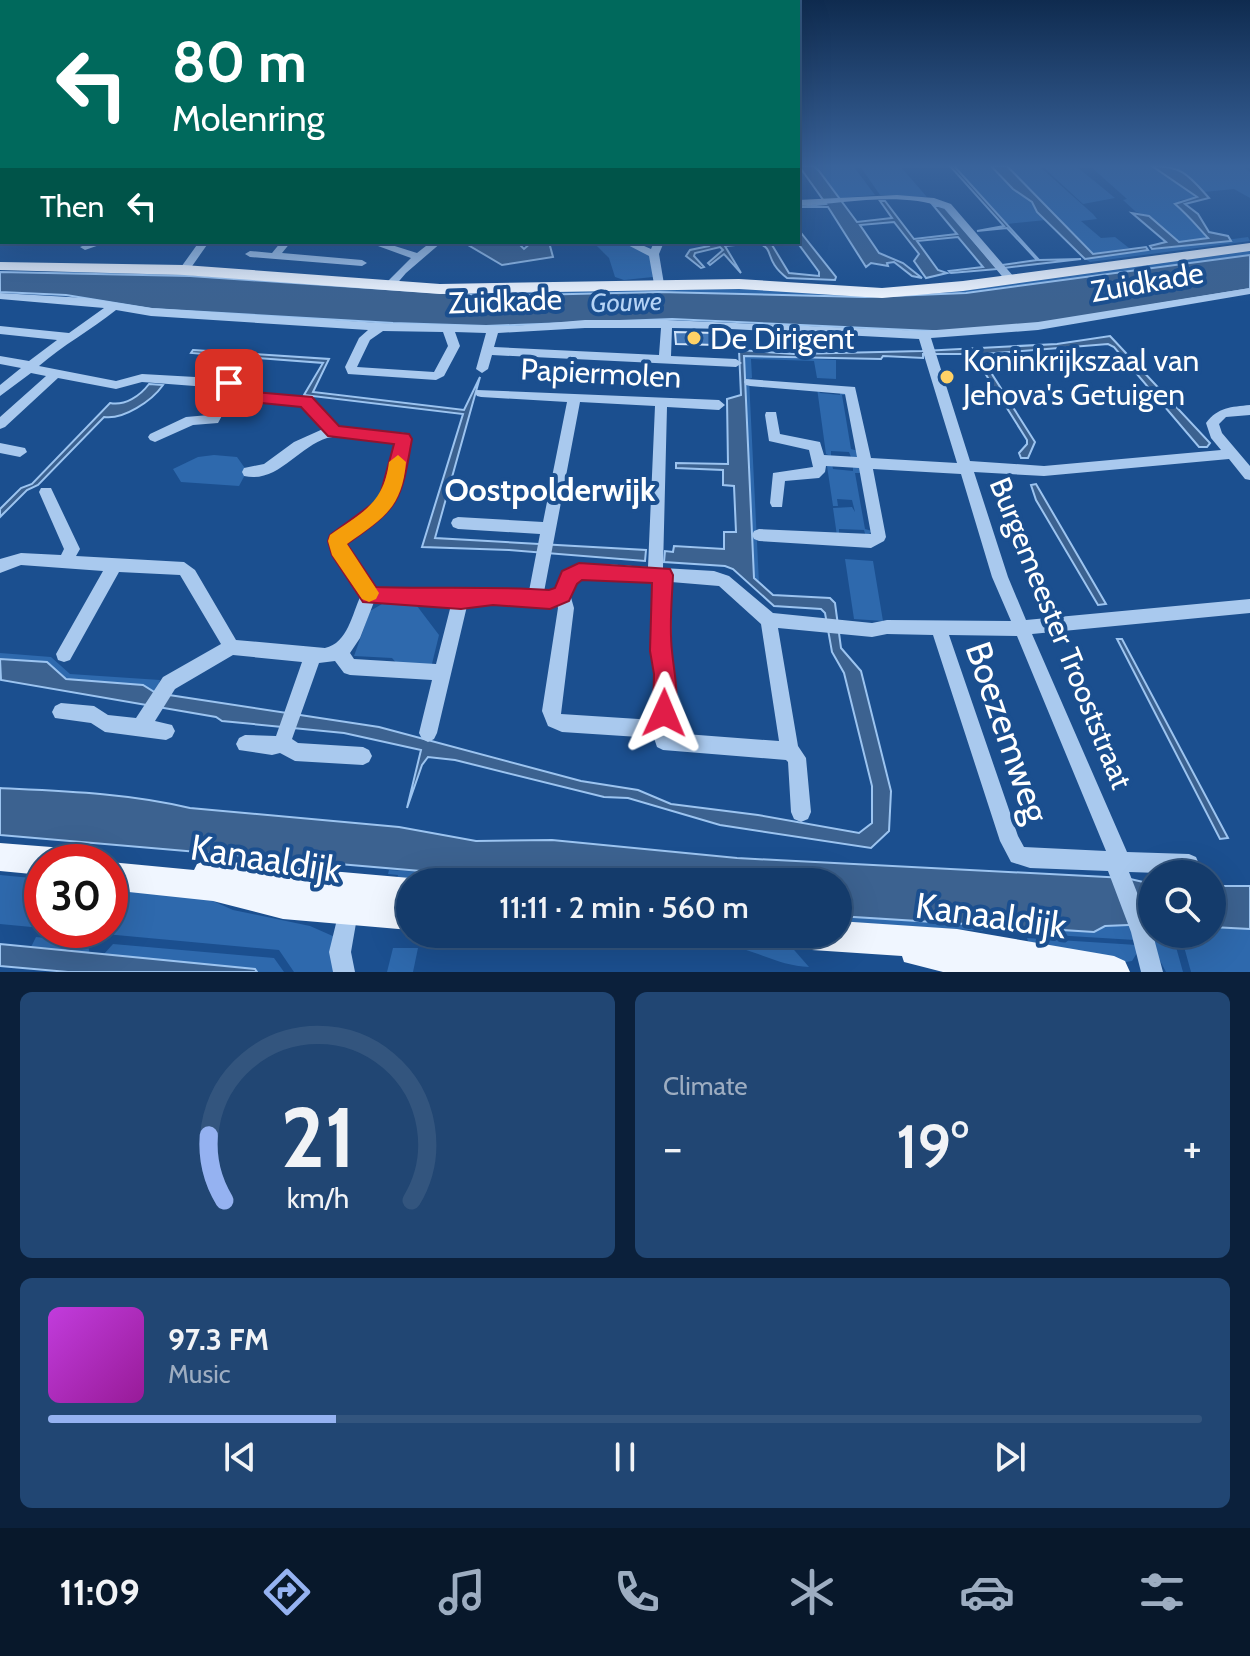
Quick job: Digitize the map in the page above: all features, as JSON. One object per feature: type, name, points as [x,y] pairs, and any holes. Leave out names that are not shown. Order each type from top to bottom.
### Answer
[{"type":"main road","points":[[0,266],[184,270],[466,289],[739,284],[882,293],[1250,247]]},
{"type":"main road","points":[[0,857],[24,859]]},
{"type":"main road","points":[[0,867],[24,869]]},
{"type":"main road","name":"Kanaaldijk","points":[[128,868],[351,899],[396,911]]},
{"type":"main road","name":"Kanaaldijk","points":[[128,878],[213,886],[283,904],[396,894]]},
{"type":"main road","name":"Kanaaldijk","points":[[852,939],[957,944],[1114,972]]},
{"type":"main road","name":"Kanaaldijk","points":[[856,939],[1021,972]]},
{"type":"street","points":[[953,211],[1010,279]]},
{"type":"street","points":[[85,247],[96,244]]},
{"type":"street","points":[[184,270],[203,244]]},
{"type":"street","points":[[275,256],[284,244]]},
{"type":"street","points":[[378,244],[418,257]]},
{"type":"street","points":[[390,285],[434,244]]},
{"type":"street","points":[[632,244],[654,254]]},
{"type":"street","points":[[658,244],[654,254],[659,284]]},
{"type":"street","points":[[250,254],[362,263]]},
{"type":"street","name":"Zuidkade","points":[[0,296],[60,298],[151,312],[448,330],[667,324],[924,335],[1038,326],[1250,291]]},
{"type":"street","points":[[0,392],[112,307]]},
{"type":"street","points":[[665,359],[667,324]]},
{"type":"street","points":[[380,327],[365,338],[352,371],[436,376],[454,346],[448,330]]},
{"type":"street","points":[[0,330],[70,337]]},
{"type":"street","points":[[482,369],[493,330]]},
{"type":"street","name":"Burgemeester Trooststraat","points":[[924,335],[1000,577],[1119,866],[1152,972]]},
{"type":"street","points":[[487,351],[736,363]]},
{"type":"street","points":[[0,360],[116,385],[142,378],[231,383],[248,397],[306,401],[332,430]]},
{"type":"street","points":[[0,424],[55,374]]},
{"type":"street","points":[[750,382],[849,388],[879,535],[877,541],[759,535]]},
{"type":"street","points":[[155,437],[191,420],[213,420],[226,398],[242,390]]},
{"type":"street","name":"Papiermolen","points":[[481,393],[719,405]]},
{"type":"street","points":[[535,599],[574,399]]},
{"type":"street","points":[[661,404],[659,574],[663,741],[790,751]]},
{"type":"street","points":[[1250,410],[1222,413],[1212,423],[1216,435],[1250,475]]},
{"type":"street","points":[[771,415],[774,438],[812,444],[818,448],[820,460],[817,473],[778,477],[777,503]]},
{"type":"street","points":[[249,472],[258,473],[289,457],[295,448],[332,430],[396,436],[404,441],[396,476],[384,506],[337,541],[339,549],[370,595]]},
{"type":"street","points":[[0,448],[20,452]]},
{"type":"street","points":[[820,460],[1044,471],[1231,454]]},
{"type":"street","points":[[46,492],[72,549],[65,562]]},
{"type":"street","points":[[458,523],[549,534]]},
{"type":"street","points":[[0,566],[21,559],[187,571],[231,647]]},
{"type":"street","points":[[64,654],[115,564]]},
{"type":"street","points":[[370,595],[555,599],[562,594],[569,578],[579,571],[721,580],[769,620],[790,751],[797,758],[801,812]]},
{"type":"street","points":[[562,594],[566,608],[551,711],[554,720],[663,730]]},
{"type":"street","points":[[141,726],[169,683],[231,647],[313,655],[339,653],[349,643],[362,607],[370,595]]},
{"type":"street","points":[[428,733],[461,599]]},
{"type":"street","name":"Boezemweg","points":[[769,620],[872,630],[887,627],[939,630],[1096,623],[1250,606]]},
{"type":"street","name":"Boezemweg","points":[[939,630],[1010,841],[1018,855],[1119,866]]},
{"type":"street","points":[[339,653],[350,667],[443,673]]},
{"type":"street","points":[[245,744],[272,746],[285,737],[313,655]]},
{"type":"street","points":[[61,712],[94,715],[105,723],[166,731]]},
{"type":"street","points":[[285,737],[295,752],[363,756]]},
{"type":"street","points":[[1119,866],[1138,865]]},
{"type":"street","points":[[344,972],[340,952],[351,899]]},
{"type":"shaded area","points":[[995,211],[1039,211],[1046,220],[1007,224]]},
{"type":"shaded area","points":[[1051,211],[1090,211],[1097,219],[1081,221],[1101,238],[1115,237],[1129,248],[1093,254]]},
{"type":"shaded area","points":[[1184,211],[1209,238],[1179,242],[1149,216],[1136,212]]},
{"type":"shaded area","points":[[1248,237],[1250,241],[1090,262],[1085,259]]},
{"type":"shaded area","points":[[595,244],[632,244],[640,247],[650,257],[653,277],[624,280],[615,277],[609,258]]},
{"type":"shaded area","points":[[1250,250],[1250,255],[966,293],[865,297],[659,292],[490,296],[190,276],[0,272],[149,272],[440,292],[719,287],[852,295]]},
{"type":"shaded area","points":[[744,356],[836,360],[836,379],[817,378],[814,361],[751,359],[752,378],[749,379],[759,583],[754,579]]},
{"type":"shaded area","points":[[817,388],[820,393],[840,395],[840,390],[848,395],[842,395],[851,449],[858,451],[857,458],[851,457],[849,452],[831,451],[831,456],[826,454]]},
{"type":"shaded area","points":[[198,457],[237,457],[247,471],[239,486],[181,482],[173,469]]},
{"type":"shaded area","points":[[832,464],[833,469],[853,471],[853,465],[858,465],[862,473],[855,473],[865,529],[872,531],[866,537],[864,530],[839,529],[837,536],[833,508],[852,507],[855,512],[852,500],[837,499],[838,506],[833,506],[827,466]]},
{"type":"shaded area","points":[[845,559],[873,561],[883,621],[854,619]]},
{"type":"shaded area","points":[[382,604],[417,606],[439,635],[431,668],[399,666],[392,658],[354,656],[370,611]]},
{"type":"shaded area","points":[[0,653],[51,657],[70,674],[160,680],[162,684],[154,693],[143,685],[66,679],[47,662],[0,659]]},
{"type":"shaded area","points":[[0,875],[24,877],[24,926],[0,924]]},
{"type":"shaded area","points":[[128,887],[195,893],[233,910],[310,926],[335,937],[338,972],[294,972],[279,950],[128,936]]},
{"type":"shaded area","points":[[852,917],[1098,928],[1131,924],[1135,940],[852,923]]},
{"type":"shaded area","points":[[1226,928],[1250,929],[1250,972],[1191,972],[1184,948],[1226,948]]},
{"type":"shaded area","points":[[1027,938],[1137,945],[1137,953],[1132,961],[1107,962],[1066,953],[1028,941]]},
{"type":"shaded area","points":[[128,945],[274,958],[284,972],[257,972],[254,969],[104,954],[109,948],[128,948]]},
{"type":"shaded area","points":[[39,948],[88,948],[90,954]]},
{"type":"shaded area","points":[[393,948],[418,948],[413,972],[387,972]]},
{"type":"shaded area","points":[[740,948],[792,948],[809,967],[787,964]]},
{"type":"shaded area","points":[[1153,948],[1176,948],[1183,972],[1166,972]]},
{"type":"water","points":[[831,211],[849,211],[857,222],[892,218],[887,211],[893,211],[914,239],[957,234],[938,211],[948,211],[998,269],[951,273],[949,271],[983,267],[958,237],[917,241],[938,270],[947,273],[926,278],[914,261],[919,254],[894,222],[860,225],[879,253],[903,263],[922,278],[912,276],[894,262],[887,263],[888,266],[871,263],[866,267]]},
{"type":"water","points":[[991,211],[995,211],[1039,260],[1081,259],[1004,268],[1002,265],[1037,260],[1007,228],[977,231],[1004,226]]},
{"type":"water","points":[[1051,211],[1093,254],[1146,247],[1148,250],[1085,259],[1037,212]]},
{"type":"water","points":[[1183,211],[1195,211],[1209,232],[1228,236],[1231,241],[1152,249],[1150,246],[1166,242],[1132,213],[1149,216],[1179,242],[1208,238]]},
{"type":"water","points":[[800,232],[836,277],[835,280],[787,278],[777,269],[764,246],[758,244],[772,245],[789,273],[819,276],[798,244]]},
{"type":"water","points":[[466,244],[519,244],[524,249],[530,244],[550,244],[553,257],[502,265]]},
{"type":"water","points":[[745,244],[725,246],[741,273],[724,254],[710,265],[708,263],[723,250],[720,247],[695,253],[694,256],[704,267],[701,268],[686,256],[690,250],[709,246]]},
{"type":"water","name":"Gouwe","points":[[1250,255],[1250,289],[1034,325],[954,332],[672,319],[486,326],[393,323],[152,309],[66,295],[0,292],[0,272],[190,276],[490,296],[659,292],[865,297],[966,293]]},
{"type":"water","points":[[1110,336],[1210,443],[1207,447],[1199,447],[1114,347],[1108,344],[984,354],[983,360],[1035,442],[1028,458],[1021,458],[1019,453],[1027,440],[983,370],[974,370],[965,354],[923,354],[923,358],[883,356],[881,359],[744,356],[754,578],[773,595],[830,598],[835,603],[841,648],[861,671],[891,791],[889,831],[871,848],[720,825],[628,798],[604,797],[455,760],[428,757],[422,765],[407,808],[421,750],[344,733],[222,721],[216,717],[1,680],[0,659],[47,662],[66,679],[143,685],[156,693],[379,727],[581,781],[638,790],[671,804],[859,833],[872,823],[872,786],[844,673],[832,652],[825,613],[821,609],[774,606],[733,569],[725,566],[664,562],[665,551],[673,552],[674,546],[724,549],[724,532],[736,532],[734,486],[723,485],[723,470],[676,468],[676,463],[728,464],[727,399],[741,395],[739,350],[794,354],[922,351],[1057,344]]},
{"type":"water","points":[[193,350],[329,359],[313,392],[464,410],[480,377],[435,538],[646,550],[645,561],[509,550],[422,547],[463,414],[304,395],[323,363],[191,353]]},
{"type":"water","points":[[149,384],[163,385],[136,408],[120,416],[104,417],[38,485],[27,490],[0,517],[0,509],[21,488],[32,484],[110,403],[132,399]]},
{"type":"water","points":[[1036,484],[1106,604],[1098,605],[1036,500],[1031,485]]},
{"type":"water","points":[[1117,639],[1122,639],[1228,838],[1220,839]]},
{"type":"water","points":[[0,788],[95,794],[190,808],[399,827],[476,841],[552,840],[737,858],[1126,878],[1138,881],[1138,925],[1105,926],[1094,932],[852,917],[852,868],[396,869],[0,835]]},
{"type":"water","points":[[1226,886],[1250,886],[1250,929],[1226,928]]},
{"type":"water","points":[[0,944],[255,969],[257,972],[68,972],[0,966]]},
{"type":"building","name":"De Dirigent","points":[[675,332],[716,333],[717,345],[676,344]]},
{"type":"slow traffic","points":[[369,593],[337,546],[337,541],[384,506],[398,462]]},
{"type":"place","name":"De Dirigent","points":[[694,338]]},
{"type":"place","name":"Koninkrijkszaal van Jehova's Getuigen","points":[[947,377]]},
{"type":"district","name":"Oostpolderwijk","points":[[550,489]]},
{"type":"route","points":[[229,383],[238,385],[248,397],[306,401],[334,432],[400,436],[403,439],[396,476],[386,503],[376,514],[344,533],[337,541],[337,546],[370,595],[550,599],[559,597],[569,578],[579,571],[663,575],[661,651],[665,674],[664,713]]}]
